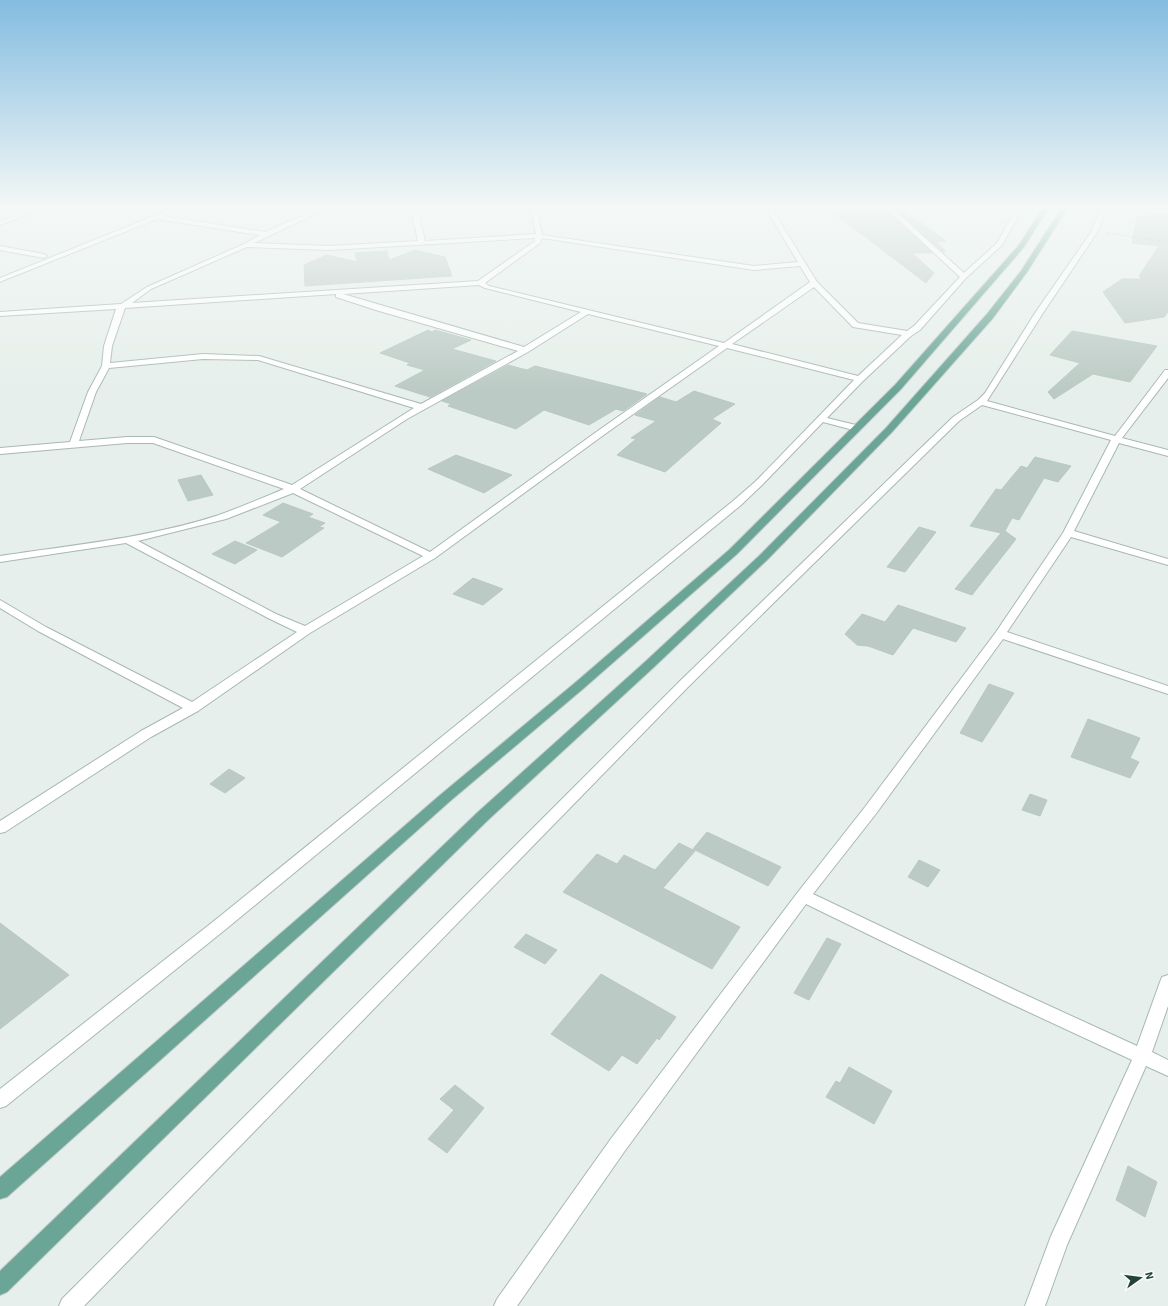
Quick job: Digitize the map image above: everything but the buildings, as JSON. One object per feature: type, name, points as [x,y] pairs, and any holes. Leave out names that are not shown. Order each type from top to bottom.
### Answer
[{"type":"main road","points":[[0,1190],[444,799],[580,685],[733,552],[898,387],[1001,270]]},
{"type":"main road","points":[[0,1285],[483,816],[650,664],[763,558],[889,430],[990,316],[1025,270]]},
{"type":"street","points":[[0,274],[10,270]]},
{"type":"street","points":[[0,280],[25,270]]},
{"type":"street","points":[[74,444],[92,392],[106,366],[108,346],[120,308],[149,288],[190,270]]},
{"type":"street","points":[[0,314],[120,308],[332,292],[480,283],[499,270]]},
{"type":"street","points":[[806,270],[814,283],[856,325],[908,334]]},
{"type":"street","points":[[956,270],[964,277]]},
{"type":"street","points":[[0,1100],[220,925],[737,503],[759,483],[860,379],[908,334],[917,328],[972,270]]},
{"type":"street","points":[[69,1306],[685,683],[956,419],[981,402],[988,394],[1039,313],[1068,270]]},
{"type":"street","points":[[480,283],[487,287],[586,312],[726,344],[860,379]]},
{"type":"street","points":[[0,828],[146,734],[193,708],[306,631],[431,556],[726,344],[814,283]]},
{"type":"street","points":[[332,292],[382,309],[525,350]]},
{"type":"street","points":[[0,559],[128,540],[222,517],[292,489],[421,407],[525,350],[586,312]]},
{"type":"street","points":[[106,366],[218,356],[260,358],[421,407]]},
{"type":"street","points":[[504,1306],[617,1146],[803,896],[870,810],[1000,634],[1068,533],[1116,440],[1168,372]]},
{"type":"street","points":[[981,402],[1168,453]]},
{"type":"street","points":[[821,418],[857,428]]},
{"type":"street","points":[[0,451],[74,444],[146,439],[154,440],[292,489],[431,556]]},
{"type":"street","points":[[1068,533],[1168,562]]},
{"type":"street","points":[[128,540],[272,616],[306,631]]},
{"type":"street","points":[[0,603],[42,629],[193,708]]},
{"type":"street","points":[[1000,634],[1168,690]]},
{"type":"street","points":[[803,896],[1168,1068]]},
{"type":"street","points":[[1035,1306],[1058,1243],[1142,1056],[1168,982]]}]
